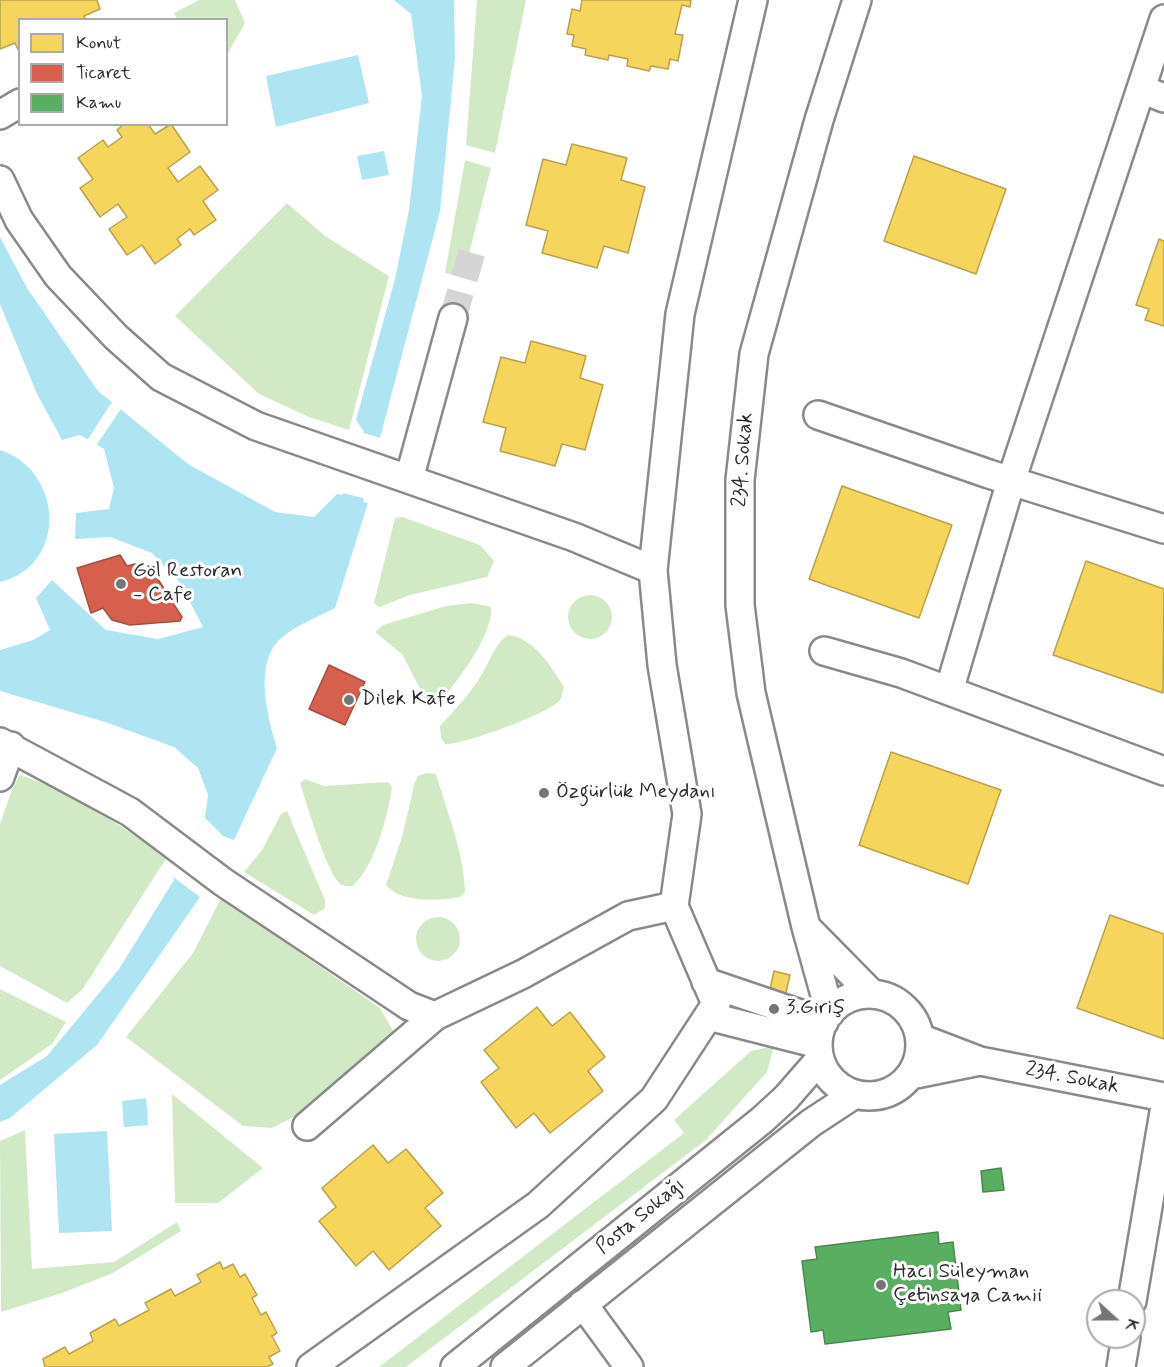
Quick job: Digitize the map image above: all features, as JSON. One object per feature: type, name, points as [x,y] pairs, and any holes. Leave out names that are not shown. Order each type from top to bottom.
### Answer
[{"type":"street","points":[[311,1367],[538,1205],[654,1099],[716,1004],[675,906],[687,814],[662,665],[653,570],[680,314],[753,0]]},
{"type":"street","name":"234. Sokak","points":[[823,1034],[806,927],[751,693],[740,605],[740,480],[754,354],[819,120],[857,0]]},
{"type":"street","points":[[949,691],[1011,481],[1152,93],[1164,19]]},
{"type":"street","points":[[0,115],[18,104]]},
{"type":"street","points":[[0,180],[19,220],[58,276],[116,337],[161,377],[256,426],[574,537],[653,570]]},
{"type":"street","points":[[397,475],[453,318]]},
{"type":"street","points":[[818,415],[1011,481],[1164,529]]},
{"type":"street","points":[[824,651],[900,673],[1164,771]]},
{"type":"street","points":[[0,777],[5,744],[117,804],[221,880],[409,1006],[435,1016]]},
{"type":"street","points":[[307,1126],[435,1016],[523,974],[628,916],[675,906]]},
{"type":"street","points":[[806,927],[872,994]]},
{"type":"street","points":[[706,982],[823,1034]]},
{"type":"street","points":[[872,994],[884,996],[904,1007],[917,1026],[920,1051],[911,1074],[903,1084],[880,1095],[855,1094],[834,1082],[823,1034],[849,998],[872,994]]},
{"type":"street","points":[[708,1016],[823,1034]]},
{"type":"street","name":"Posta Sokağı","points":[[455,1367],[762,1120],[786,1098],[823,1034]]},
{"type":"street","name":"234. Sokak","points":[[920,1038],[980,1060],[1164,1097]]},
{"type":"street","name":"234. Sokak","points":[[911,1074],[980,1060]]},
{"type":"street","name":"Posta Sokağı","points":[[505,1367],[811,1123],[855,1094]]},
{"type":"street","points":[[1134,1289],[1164,1112]]},
{"type":"street","points":[[582,1304],[629,1367]]},
{"type":"street","points":[[1121,1367],[1124,1349]]},
{"type":"green space","points":[[199,0],[235,0],[245,23],[228,53],[228,18],[176,18],[174,13]]},
{"type":"green space","points":[[477,0],[526,0],[495,153],[466,145]]},
{"type":"green space","points":[[465,160],[491,168],[463,277],[445,273]]},
{"type":"green space","points":[[287,203],[325,236],[389,276],[349,430],[309,417],[259,394],[175,316]]},
{"type":"green space","points":[[402,517],[480,545],[494,561],[487,577],[410,595],[379,607],[374,603],[395,518]]},
{"type":"green space","points":[[590,595],[606,601],[612,617],[606,633],[590,639],[574,633],[568,617],[574,601]]},
{"type":"green space","points":[[472,603],[491,607],[486,632],[480,646],[453,686],[436,707],[429,706],[402,654],[375,632],[383,625],[446,606]]},
{"type":"green space","points":[[508,635],[526,641],[541,654],[564,687],[560,700],[540,713],[505,728],[468,740],[445,744],[441,738],[440,726],[473,688],[498,644]]},
{"type":"green space","points":[[427,773],[436,774],[462,862],[465,892],[460,897],[431,900],[410,898],[392,891],[386,885],[402,837],[415,782],[418,776]]},
{"type":"green space","points":[[20,775],[72,794],[167,857],[82,990],[67,1003],[0,966],[0,824],[12,789]]},
{"type":"green space","points":[[305,779],[324,786],[388,782],[392,787],[379,841],[367,867],[352,886],[342,885],[330,869],[300,783]]},
{"type":"green space","points":[[287,811],[325,900],[325,908],[314,915],[244,872],[262,850],[281,814]]},
{"type":"green space","points":[[221,898],[380,1008],[395,1034],[294,1117],[271,1128],[243,1126],[126,1037],[193,953]]},
{"type":"green space","points":[[438,917],[454,923],[460,939],[454,955],[438,961],[422,955],[416,939],[422,923]]},
{"type":"green space","points":[[0,989],[66,1022],[52,1044],[0,1080]]},
{"type":"green space","points":[[774,1046],[767,1072],[706,1140],[406,1367],[379,1367],[684,1133],[674,1120],[751,1051]]},
{"type":"green space","points":[[172,1094],[263,1168],[218,1203],[175,1203]]},
{"type":"green space","points":[[25,1130],[32,1269],[114,1262],[177,1222],[181,1231],[113,1273],[62,1293],[1,1312],[0,1141]]},
{"type":"water","points":[[394,0],[454,0],[455,59],[440,211],[363,502],[368,503],[335,608],[290,631],[278,641],[271,652],[266,665],[265,693],[277,748],[234,840],[200,897],[97,1045],[10,1118],[0,1122],[0,1085],[47,1056],[119,969],[174,880],[173,877],[205,818],[208,795],[198,768],[174,747],[105,722],[0,691],[0,650],[33,640],[50,630],[36,598],[52,580],[106,630],[158,639],[203,627],[180,583],[152,553],[110,537],[75,539],[76,513],[109,509],[114,488],[104,449],[80,435],[62,440],[37,394],[0,304],[0,237],[27,288],[98,391],[188,464],[275,512],[314,517],[337,494],[342,495],[346,490],[364,432],[356,420],[395,279],[409,210],[422,96],[411,14]]},
{"type":"water","points":[[358,55],[369,103],[276,127],[266,76]]},
{"type":"water","points":[[384,151],[389,175],[362,180],[357,156]]},
{"type":"water","points":[[0,450],[21,461],[37,477],[46,497],[50,518],[47,539],[38,558],[22,573],[0,582]]},
{"type":"water","points":[[146,1098],[148,1125],[124,1127],[122,1101]]},
{"type":"water","points":[[107,1131],[112,1231],[59,1233],[54,1134]]},
{"type":"pier","points":[[112,402],[121,409],[95,447],[86,442]]},
{"type":"pier","points":[[360,432],[384,439],[367,499],[343,493]]},
{"type":"pier","points":[[205,818],[223,836],[234,840],[234,846],[205,894],[200,897],[173,877]]},
{"type":"building: Konut","points":[[0,0],[97,0],[100,9],[84,16],[84,18],[18,18],[18,50],[15,43],[0,49]]},
{"type":"building: Konut","points":[[582,0],[691,0],[690,7],[682,5],[675,34],[683,35],[678,61],[670,59],[668,69],[651,66],[649,71],[627,66],[628,59],[609,55],[608,60],[585,55],[586,49],[572,46],[574,35],[567,34],[572,9],[580,11]]},
{"type":"building: Konut","points":[[122,126],[149,126],[155,134],[168,126],[172,126],[190,152],[168,168],[178,182],[200,166],[218,190],[203,201],[216,220],[194,235],[190,229],[177,239],[181,245],[155,264],[142,245],[127,255],[109,229],[127,217],[118,204],[100,217],[80,188],[93,179],[78,158],[103,140],[108,147],[122,137],[117,130]]},
{"type":"building: Konut","points":[[572,144],[627,158],[621,180],[645,187],[628,253],[604,246],[597,268],[542,253],[548,231],[526,225],[543,159],[566,165]]},
{"type":"building: Konut","points":[[914,156],[1006,189],[976,274],[884,241]]},
{"type":"building: Konut","points":[[1159,239],[1164,241],[1164,326],[1145,320],[1149,309],[1136,305]]},
{"type":"building: Konut","points":[[531,341],[586,356],[580,378],[603,385],[585,450],[562,444],[555,466],[500,451],[506,428],[483,422],[501,357],[525,363]]},
{"type":"building: Konut","points":[[842,486],[952,525],[919,618],[809,579]]},
{"type":"building: Konut","points":[[1086,561],[1164,589],[1163,693],[1053,655]]},
{"type":"building: Konut","points":[[891,752],[1001,790],[968,884],[859,845]]},
{"type":"building: Konut","points":[[1110,915],[1164,934],[1164,1039],[1077,1008]]},
{"type":"building: Konut","name":"3.Giriş","points":[[774,971],[790,975],[774,1046],[758,1042]]},
{"type":"building: Konut","points":[[537,1007],[552,1026],[570,1012],[605,1057],[588,1071],[603,1091],[550,1133],[534,1113],[516,1128],[481,1082],[499,1068],[484,1050]]},
{"type":"building: Konut","points":[[373,1145],[388,1163],[406,1149],[443,1193],[425,1208],[441,1226],[389,1270],[373,1251],[356,1266],[319,1221],[336,1207],[322,1188]]},
{"type":"building: Konut","points":[[220,1262],[223,1269],[233,1264],[240,1277],[245,1274],[257,1295],[252,1298],[261,1315],[266,1312],[277,1333],[272,1336],[280,1351],[269,1357],[273,1364],[267,1367],[45,1367],[43,1359],[65,1347],[69,1354],[93,1341],[90,1333],[115,1319],[119,1326],[149,1310],[145,1303],[171,1289],[175,1296],[201,1282],[197,1275]]},
{"type":"building: Ticaret","name":"Göl Restoran - Cafe","points":[[120,555],[127,566],[135,564],[146,566],[154,573],[182,617],[180,621],[130,625],[112,620],[103,608],[91,613],[77,568]]},
{"type":"building: Ticaret","points":[[329,665],[365,682],[345,725],[309,709]]},
{"type":"building: Kamu","points":[[1001,1168],[1004,1190],[983,1192],[981,1171]]},
{"type":"building: Kamu","name":"Hacı Süleyman Çetinsaya Camii","points":[[938,1232],[939,1244],[953,1242],[961,1310],[948,1312],[951,1329],[825,1344],[823,1330],[811,1332],[802,1261],[817,1259],[815,1247]]},
{"type":"tunnel","points":[[453,318],[472,252]]},
{"type":"place","name":"Göl Restoran - Cafe","points":[[121,584]]},
{"type":"place","name":"Dilek Kafe","points":[[349,700]]},
{"type":"place","name":"Özgürlük Meydanı","points":[[544,793]]},
{"type":"place","name":"3.Giriş","points":[[774,1009]]},
{"type":"place","name":"Hacı Süleyman Çetinsaya Camii","points":[[881,1285]]}]
